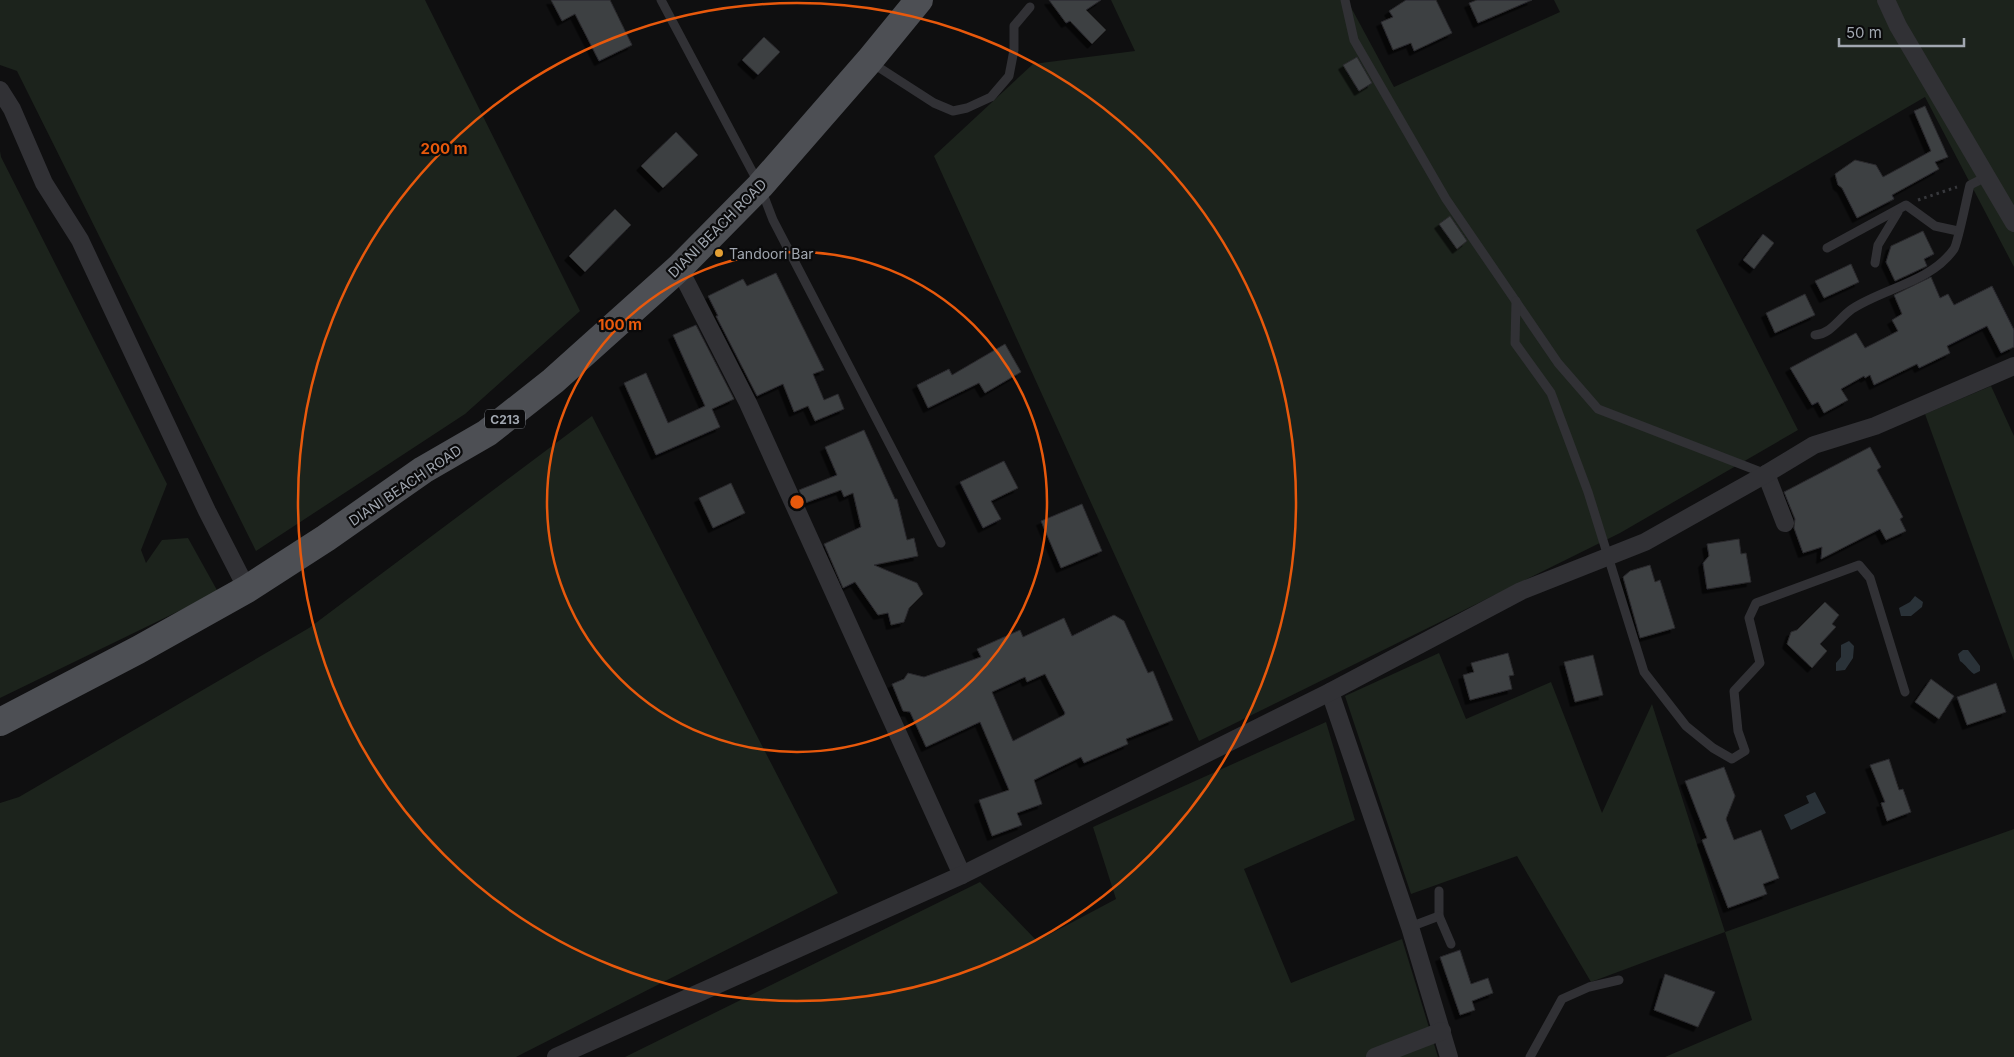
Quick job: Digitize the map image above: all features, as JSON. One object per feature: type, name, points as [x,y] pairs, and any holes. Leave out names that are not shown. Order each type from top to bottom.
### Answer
[{"type":"main road","name":"DIANI BEACH ROAD","points":[[0,722],[138,650],[247,590],[424,470],[488,432],[553,381],[679,268],[760,186],[869,61],[919,0]]},
{"type":"street","points":[[1886,0],[1898,26],[2014,223]]},
{"type":"street","points":[[0,90],[12,109],[44,183],[80,240],[207,511],[247,590]]},
{"type":"street","points":[[679,268],[748,403],[962,875]]},
{"type":"street","points":[[556,1057],[962,875],[1330,692],[1521,591],[1645,542],[1814,445],[1875,426],[2014,366]]},
{"type":"street","points":[[1766,474],[1785,524]]},
{"type":"street","points":[[1330,692],[1410,927],[1449,1057]]},
{"type":"street","points":[[1375,1057],[1442,1031]]},
{"type":"lane","points":[[661,0],[760,186],[773,220],[941,543]]},
{"type":"lane","points":[[1345,0],[1354,40],[1446,199],[1558,363],[1598,409],[1766,474]]},
{"type":"lane","points":[[869,61],[934,103],[953,111],[967,108],[991,97],[1009,76],[1014,50],[1014,26],[1030,7]]},
{"type":"lane","points":[[1815,335],[1823,335],[1852,309],[1925,274],[1940,263],[1955,248],[1970,185],[1988,176]]},
{"type":"lane","points":[[1906,205],[1935,226],[1958,231]]},
{"type":"lane","points":[[1827,248],[1906,205]]},
{"type":"lane","points":[[1875,262],[1878,245],[1894,215],[1906,205]]},
{"type":"lane","points":[[1516,301],[1515,343],[1551,393],[1588,492],[1644,672],[1686,726],[1713,748],[1732,759],[1744,751],[1738,731],[1734,691],[1760,663],[1750,618],[1756,603],[1859,565],[1870,578],[1905,692]]},
{"type":"lane","points":[[1438,891],[1438,916],[1451,944]]},
{"type":"lane","points":[[1410,927],[1438,916]]},
{"type":"lane","points":[[1530,1057],[1562,999],[1589,987],[1619,980]]},
{"type":"path","points":[[1906,205],[1948,188],[1970,185]]},
{"type":"shaded area","points":[[0,0],[425,0],[580,311],[465,414],[256,551],[17,71],[0,65]]},
{"type":"shaded area","points":[[1111,0],[1347,0],[1394,87],[1560,12],[1554,0],[2014,0],[2014,267],[1925,97],[1696,230],[1798,430],[1620,533],[1199,741],[934,156],[1033,64],[1135,51]]},
{"type":"shaded area","points":[[0,151],[1,157],[167,484],[141,550],[146,563],[162,540],[188,538],[218,592],[0,698]]},
{"type":"shaded area","points":[[1991,386],[2014,436],[2014,661],[1925,414]]},
{"type":"shaded area","points":[[592,416],[838,893],[516,1057],[0,1057],[0,803],[19,797],[309,628]]},
{"type":"shaded area","points":[[1915,596],[1923,602],[1922,607],[1911,616],[1901,616],[1899,608],[1910,602]]},
{"type":"shaded area","points":[[1849,641],[1854,646],[1853,658],[1845,670],[1836,671],[1836,663],[1841,657],[1841,645]]},
{"type":"shaded area","points":[[1963,650],[1968,650],[1980,666],[1980,671],[1974,674],[1960,661],[1958,654]]},
{"type":"shaded area","points":[[1439,653],[1466,719],[1551,682],[1602,813],[1652,704],[1725,932],[1591,982],[1517,856],[1411,894],[1345,696]]},
{"type":"shaded area","points":[[1326,722],[1355,820],[1244,869],[1291,983],[1402,939],[1438,1057],[625,1057],[980,882],[1037,941],[1116,899],[1093,827]]},
{"type":"shaded area","points":[[1815,792],[1826,813],[1791,830],[1784,815],[1809,803],[1806,796]]},
{"type":"shaded area","points":[[2014,829],[2014,1057],[1665,1057],[1752,1020],[1725,932]]},
{"type":"building","points":[[551,0],[610,0],[632,45],[599,61],[575,14],[562,21]]},
{"type":"building","points":[[1049,0],[1101,0],[1086,10],[1106,30],[1092,44],[1070,21],[1066,23]]},
{"type":"building","points":[[1406,0],[1436,0],[1452,33],[1414,51],[1411,43],[1393,50],[1381,22],[1393,17],[1389,11]]},
{"type":"building","points":[[1477,0],[1532,0],[1478,23],[1469,3]]},
{"type":"building","points":[[764,37],[780,52],[758,75],[742,60]]},
{"type":"building","points":[[1357,57],[1372,83],[1359,91],[1343,65]]},
{"type":"building","points":[[1925,106],[1948,157],[1935,162],[1939,169],[1892,195],[1894,199],[1857,218],[1842,188],[1838,185],[1835,174],[1855,160],[1876,165],[1883,177],[1931,151],[1914,111]]},
{"type":"building","points":[[676,132],[698,155],[663,188],[641,166]]},
{"type":"building","points":[[615,209],[631,225],[585,272],[569,256]]},
{"type":"building","points":[[1450,216],[1467,241],[1457,249],[1439,224]]},
{"type":"building","points":[[1923,231],[1934,254],[1924,259],[1927,266],[1895,281],[1886,262],[1891,246]]},
{"type":"building","points":[[1763,234],[1774,243],[1754,269],[1743,260]]},
{"type":"building","points":[[1851,264],[1859,282],[1824,298],[1815,281]]},
{"type":"building","points":[[776,273],[824,370],[813,374],[824,400],[838,394],[844,409],[815,421],[808,406],[794,412],[783,384],[757,396],[716,316],[718,316],[708,296],[743,279],[747,286]]},
{"type":"building","points":[[1931,277],[1940,298],[1948,294],[1954,305],[1992,286],[2014,330],[2014,347],[2001,353],[1987,326],[1947,346],[1950,353],[1919,368],[1917,364],[1874,385],[1870,375],[1865,378],[1864,376],[1841,389],[1848,400],[1824,413],[1818,402],[1812,405],[1790,368],[1856,333],[1865,348],[1898,331],[1892,320],[1902,314],[1894,295]]},
{"type":"building","points":[[1805,294],[1815,315],[1775,333],[1766,313]]},
{"type":"building","points":[[696,325],[734,399],[712,409],[720,427],[656,455],[624,383],[646,373],[668,423],[705,406],[673,335]]},
{"type":"building","points":[[1005,344],[1021,372],[985,393],[979,383],[928,408],[917,385],[949,369],[952,375]]},
{"type":"building","points":[[864,430],[895,499],[897,499],[907,540],[914,538],[918,556],[874,565],[917,583],[923,594],[909,608],[904,622],[891,625],[888,613],[878,615],[855,582],[843,588],[824,544],[861,527],[853,493],[844,497],[841,490],[805,503],[799,490],[837,475],[825,447]]},
{"type":"building","points":[[1870,447],[1881,467],[1877,470],[1903,517],[1900,519],[1906,531],[1886,540],[1880,529],[1821,559],[1822,547],[1803,553],[1794,528],[1795,519],[1784,492]]},
{"type":"building","points":[[1004,461],[1018,488],[991,501],[1001,519],[983,528],[960,482]]},
{"type":"building","points":[[731,483],[745,513],[713,528],[699,498]]},
{"type":"building","points":[[1082,504],[1102,551],[1061,568],[1041,521]]},
{"type":"building","points":[[1739,539],[1741,554],[1746,553],[1751,582],[1707,589],[1703,563],[1709,556],[1707,544]]},
{"type":"building","points":[[1650,565],[1655,582],[1660,580],[1675,628],[1640,638],[1623,577],[1630,571]]},
{"type":"building","points":[[1825,602],[1839,615],[1832,624],[1836,627],[1820,644],[1827,651],[1812,668],[1787,644],[1791,632],[1797,630]]},
{"type":"building","points":[[1114,615],[1124,621],[1148,673],[1153,671],[1173,720],[1126,739],[1128,744],[1084,763],[1081,757],[1034,780],[1042,804],[1017,813],[1022,825],[992,836],[979,800],[1009,790],[980,722],[926,747],[910,712],[903,711],[892,684],[904,679],[908,673],[924,677],[981,657],[977,649],[1020,630],[1023,637],[1064,618],[1072,636]],"holes":[[[1045,674],[1065,713],[1013,741],[992,692],[1025,677],[1027,682]]]},
{"type":"building","points":[[1508,653],[1514,675],[1509,676],[1512,689],[1470,700],[1463,675],[1474,672],[1471,663]]},
{"type":"building","points":[[1593,655],[1603,695],[1575,702],[1564,662]]},
{"type":"building","points":[[1931,679],[1954,696],[1939,719],[1915,702]]},
{"type":"building","points":[[1996,683],[2006,712],[1967,725],[1957,697]]},
{"type":"building","points":[[1889,759],[1899,790],[1903,789],[1911,812],[1887,821],[1881,803],[1885,802],[1870,765]]},
{"type":"building","points":[[1724,767],[1735,796],[1726,819],[1734,840],[1761,830],[1779,878],[1763,884],[1767,894],[1728,908],[1702,840],[1707,838],[1685,781]]},
{"type":"building","points":[[1460,950],[1471,984],[1488,978],[1493,993],[1472,1001],[1475,1010],[1460,1015],[1440,957]]},
{"type":"building","points":[[1665,974],[1715,992],[1698,1027],[1654,1010]]},
{"type":"place","name":"Tandoori Bar","points":[[719,253]]}]
